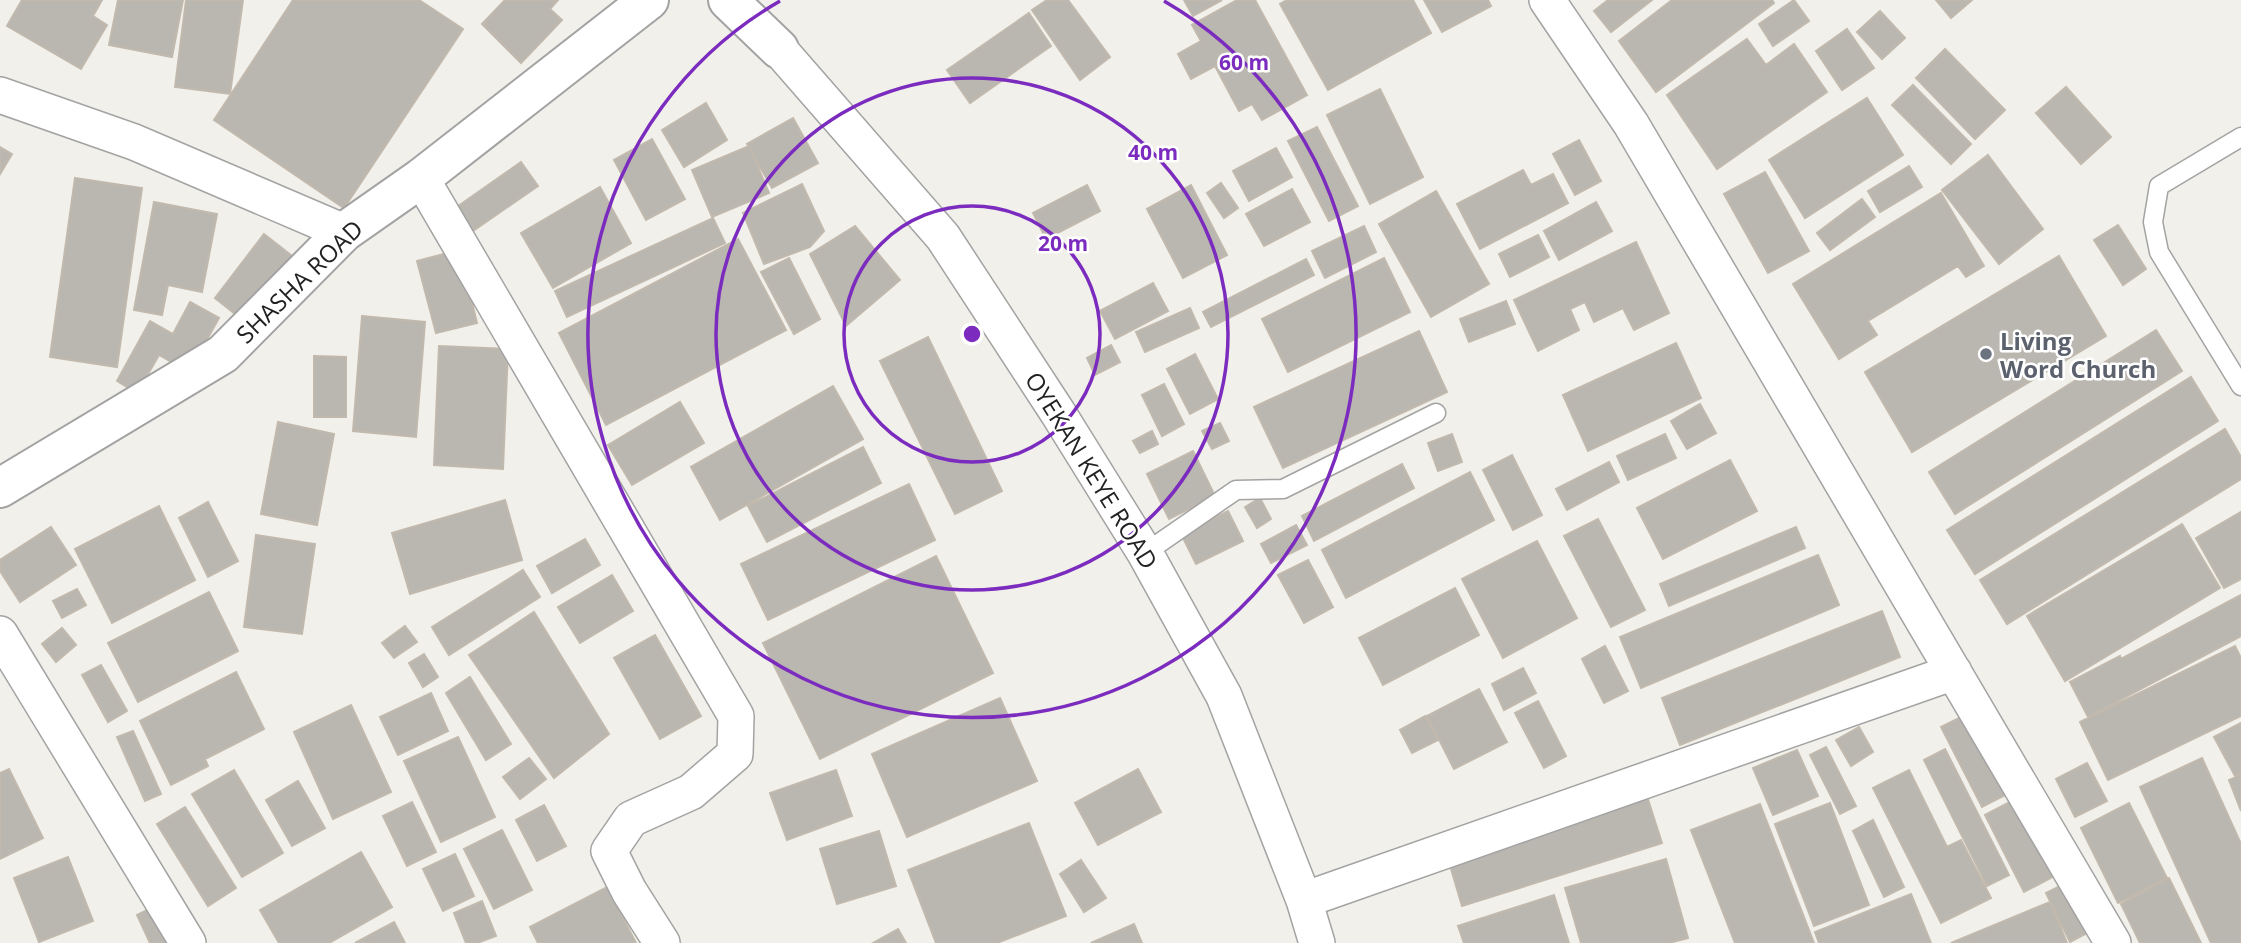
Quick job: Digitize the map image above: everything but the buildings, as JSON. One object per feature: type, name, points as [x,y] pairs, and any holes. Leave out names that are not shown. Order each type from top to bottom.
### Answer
[{"type":"street","name":"SHASHA ROAD","points":[[0,488],[223,354],[344,232],[421,178],[649,0]]},
{"type":"street","points":[[728,0],[779,49]]},
{"type":"street","points":[[1547,0],[1631,124],[2113,943]]},
{"type":"street","name":"OYEKAN KEYE ROAD","points":[[779,49],[943,237],[1058,413],[1145,553],[1224,696],[1304,900],[1317,943]]},
{"type":"street","points":[[0,95],[134,142],[344,232]]},
{"type":"street","points":[[421,178],[736,716],[735,754],[691,792],[631,819],[609,851],[629,891],[662,943]]},
{"type":"street","points":[[0,634],[188,943]]},
{"type":"street","points":[[1304,900],[1954,672]]},
{"type":"lane","points":[[2241,137],[2159,186],[2153,222],[2159,251],[2241,386]]},
{"type":"lane","points":[[1145,553],[1236,490],[1283,489],[1436,413]]},
{"type":"place","name":"Living Word Church","points":[[1986,354]]}]
